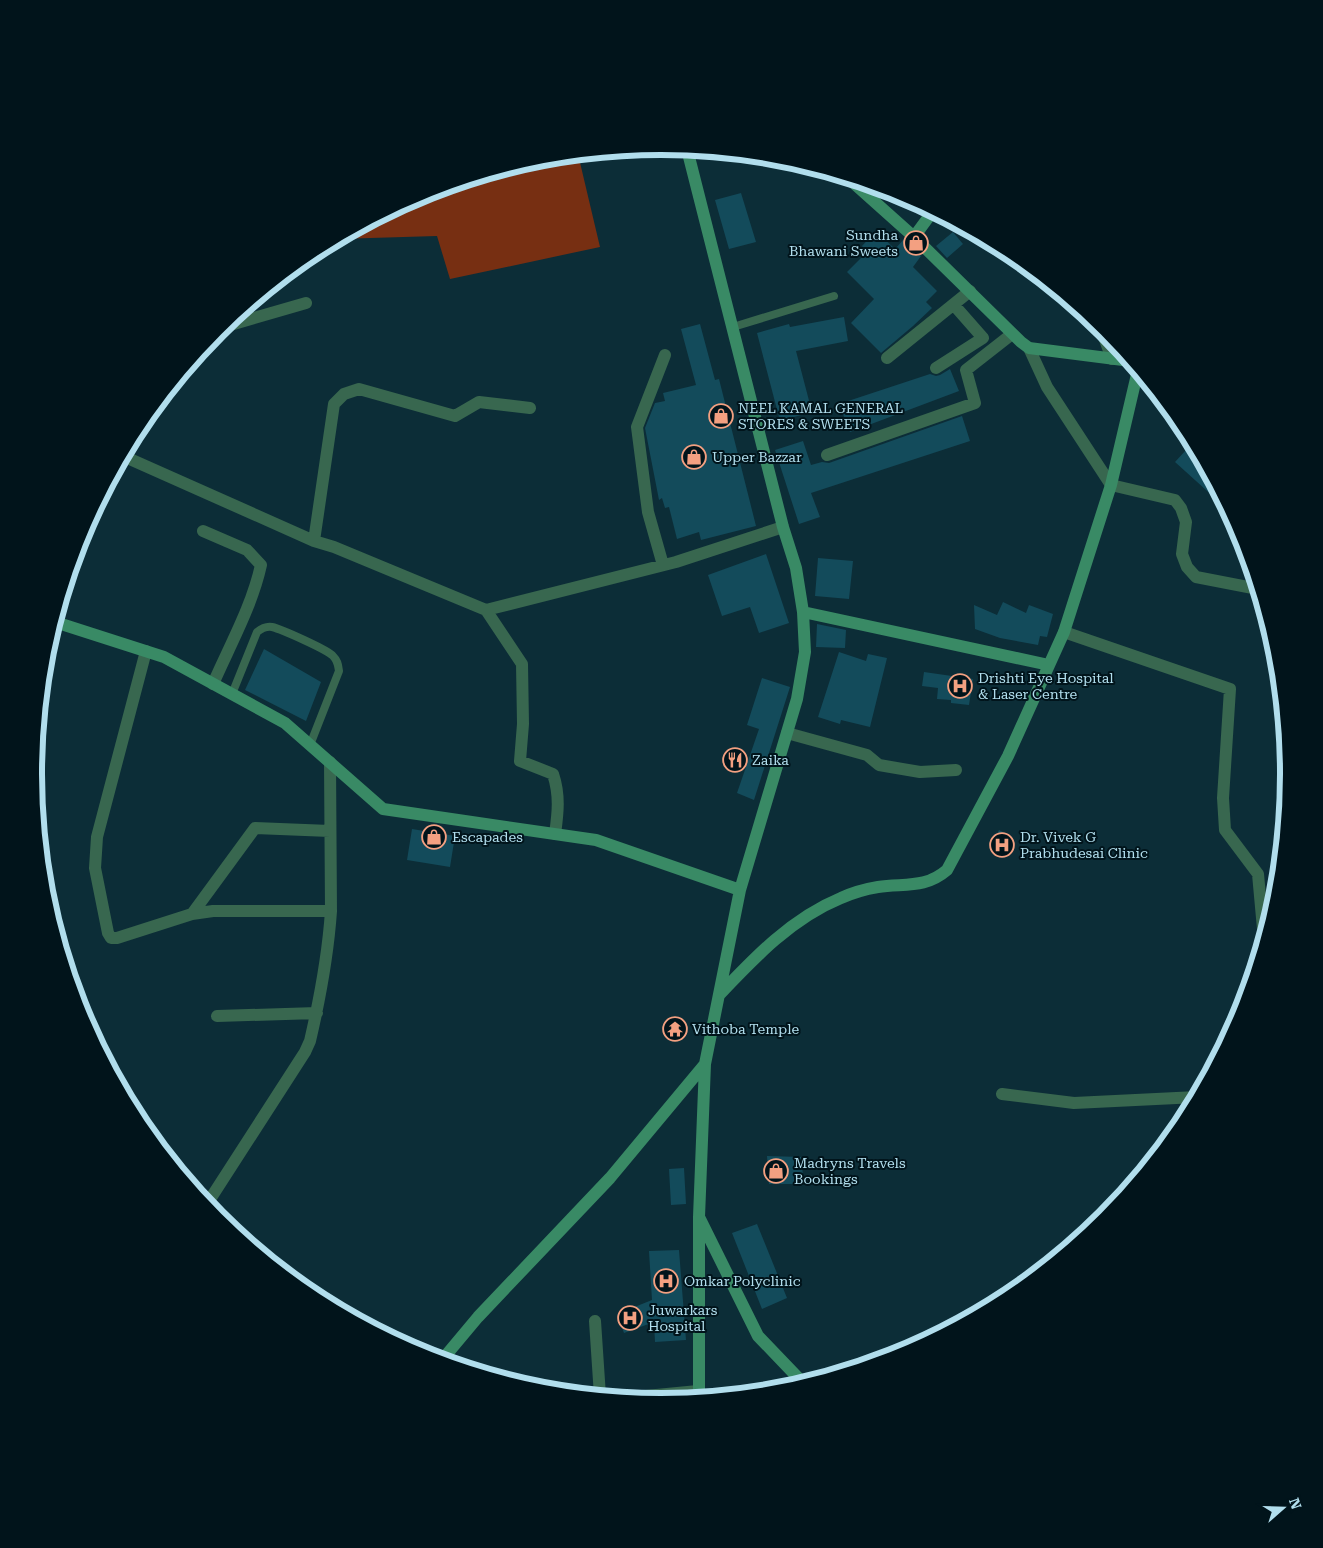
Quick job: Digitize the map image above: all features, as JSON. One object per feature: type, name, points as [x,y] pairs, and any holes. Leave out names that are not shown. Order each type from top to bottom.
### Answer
[{"type":"street","points":[[689,156],[783,527],[796,568],[803,612],[805,652],[797,699],[740,890],[705,1064],[699,1217],[699,1392]]},
{"type":"street","points":[[859,188],[914,237],[1020,342],[1029,348],[1121,359]]},
{"type":"street","points":[[914,237],[929,216]]},
{"type":"street","points":[[887,358],[970,291]]},
{"type":"street","points":[[239,322],[306,302]]},
{"type":"street","points":[[936,368],[982,338],[954,305]]},
{"type":"street","points":[[827,455],[975,403],[966,370],[1012,334]]},
{"type":"street","points":[[1107,345],[1112,358]]},
{"type":"street","points":[[1029,348],[1047,388],[1111,485],[1174,500],[1181,508],[1186,522],[1182,554],[1187,567],[1196,577],[1252,588]]},
{"type":"street","points":[[663,565],[648,512],[637,427],[665,356]]},
{"type":"street","points":[[719,995],[754,958],[801,919],[841,898],[877,888],[925,883],[938,878],[947,870],[1008,756],[1064,632],[1111,485],[1136,377]]},
{"type":"street","points":[[314,541],[334,404],[344,394],[359,389],[455,416],[479,402],[530,408]]},
{"type":"street","points":[[129,458],[314,541],[334,547],[486,610],[522,664],[523,724],[520,760],[553,774],[557,785],[559,803],[555,834]]},
{"type":"street","points":[[486,610],[663,565],[783,527]]},
{"type":"street","points":[[203,531],[247,550],[261,565],[258,580],[213,684]]},
{"type":"street","points":[[803,612],[1049,665]]},
{"type":"street","points":[[61,624],[164,657],[285,722],[383,809],[596,840],[740,890]]},
{"type":"street","points":[[1064,632],[1230,689],[1223,798],[1225,830],[1258,874],[1262,921]]},
{"type":"street","points":[[146,651],[97,837],[95,868],[108,933],[111,938],[117,938],[192,914],[223,910],[331,911]]},
{"type":"street","points":[[787,733],[867,755],[878,765],[920,772],[956,770]]},
{"type":"street","points":[[210,1197],[305,1052],[310,1041],[317,1013],[327,954],[331,911],[330,762]]},
{"type":"street","points":[[192,914],[255,828],[330,831]]},
{"type":"street","points":[[217,1016],[317,1013]]},
{"type":"street","points":[[447,1354],[478,1318],[610,1178],[705,1064]]},
{"type":"street","points":[[1002,1094],[1074,1103],[1190,1096]]},
{"type":"street","points":[[699,1217],[758,1336],[798,1377]]},
{"type":"street","points":[[595,1321],[600,1390]]},
{"type":"lane","points":[[733,327],[834,296]]},
{"type":"lane","points":[[232,694],[257,632],[262,628],[270,626],[332,654],[338,662],[338,671],[310,745]]},
{"type":"shaded area","points":[[579,160],[600,247],[450,279],[437,236],[351,239],[425,202],[463,188],[501,176]]},
{"type":"building","points":[[741,193],[756,242],[729,249],[715,200]]},
{"type":"building","points":[[876,231],[895,249],[904,239],[921,256],[913,267],[937,291],[926,302],[932,308],[881,353],[851,323],[874,299],[847,272],[867,252],[862,246]]},
{"type":"building","points":[[953,232],[963,244],[947,258],[936,246]]},
{"type":"building","points":[[844,317],[848,341],[796,351],[812,412],[780,421],[757,333],[789,324],[790,327]]},
{"type":"building","name":"Upper Bazzar","points":[[700,324],[715,380],[719,379],[756,526],[701,540],[699,532],[677,539],[669,507],[665,508],[662,498],[659,500],[645,428],[655,403],[665,401],[663,393],[696,385],[681,329]]},
{"type":"building","points":[[950,369],[959,391],[850,432],[839,404],[930,374],[940,375]]},
{"type":"building","points":[[962,416],[970,441],[811,493],[820,517],[799,524],[775,450],[803,441],[811,465],[822,462],[829,463]]},
{"type":"building","points":[[1186,450],[1198,464],[1217,500],[1175,462]]},
{"type":"building","points":[[766,554],[789,623],[759,633],[750,607],[722,616],[708,575]]},
{"type":"building","points":[[818,558],[853,561],[849,599],[815,596]]},
{"type":"building","points":[[1003,602],[1026,613],[1029,605],[1053,614],[1047,637],[1040,636],[1038,645],[1000,638],[975,629],[974,605],[997,615]]},
{"type":"building","points":[[817,624],[846,630],[845,648],[816,647]]},
{"type":"building","points":[[264,649],[321,682],[306,721],[245,690]]},
{"type":"building","points":[[839,652],[866,661],[868,654],[887,658],[870,727],[841,720],[840,724],[818,717]]},
{"type":"building","points":[[924,672],[973,679],[969,705],[951,703],[951,700],[937,699],[938,688],[922,686]]},
{"type":"building","points":[[762,678],[790,687],[754,800],[737,793],[759,729],[747,725]]},
{"type":"building","points":[[412,829],[455,836],[450,867],[407,860]]},
{"type":"building","points":[[999,830],[1012,837],[1004,853],[991,847]]},
{"type":"building","points":[[767,1156],[801,1157],[804,1184],[769,1184]]},
{"type":"building","points":[[684,1168],[686,1204],[671,1205],[669,1169]]},
{"type":"building","points":[[757,1224],[787,1298],[762,1309],[732,1233]]},
{"type":"building","points":[[679,1250],[686,1340],[655,1342],[654,1322],[624,1333],[617,1314],[652,1300],[649,1251]]},
{"type":"place","name":"Sundha Bhawani Sweets","points":[[916,243]]},
{"type":"place","name":"NEEL KAMAL GENERAL STORES & SWEETS","points":[[721,416]]},
{"type":"place","name":"Upper Bazzar","points":[[694,457]]},
{"type":"place","name":"Drishti Eye Hospital & Laser Centre","points":[[960,686]]},
{"type":"place","name":"Zaika","points":[[735,760]]},
{"type":"place","name":"Escapades","points":[[434,837]]},
{"type":"place","name":"Dr. Vivek G Prabhudesai Clinic","points":[[1002,845]]},
{"type":"place","name":"Vithoba Temple","points":[[675,1029]]},
{"type":"place","name":"Madryns Travels Bookings","points":[[776,1171]]},
{"type":"place","name":"Omkar Polyclinic","points":[[666,1281]]},
{"type":"place","name":"Juwarkars Hospital","points":[[630,1318]]}]
